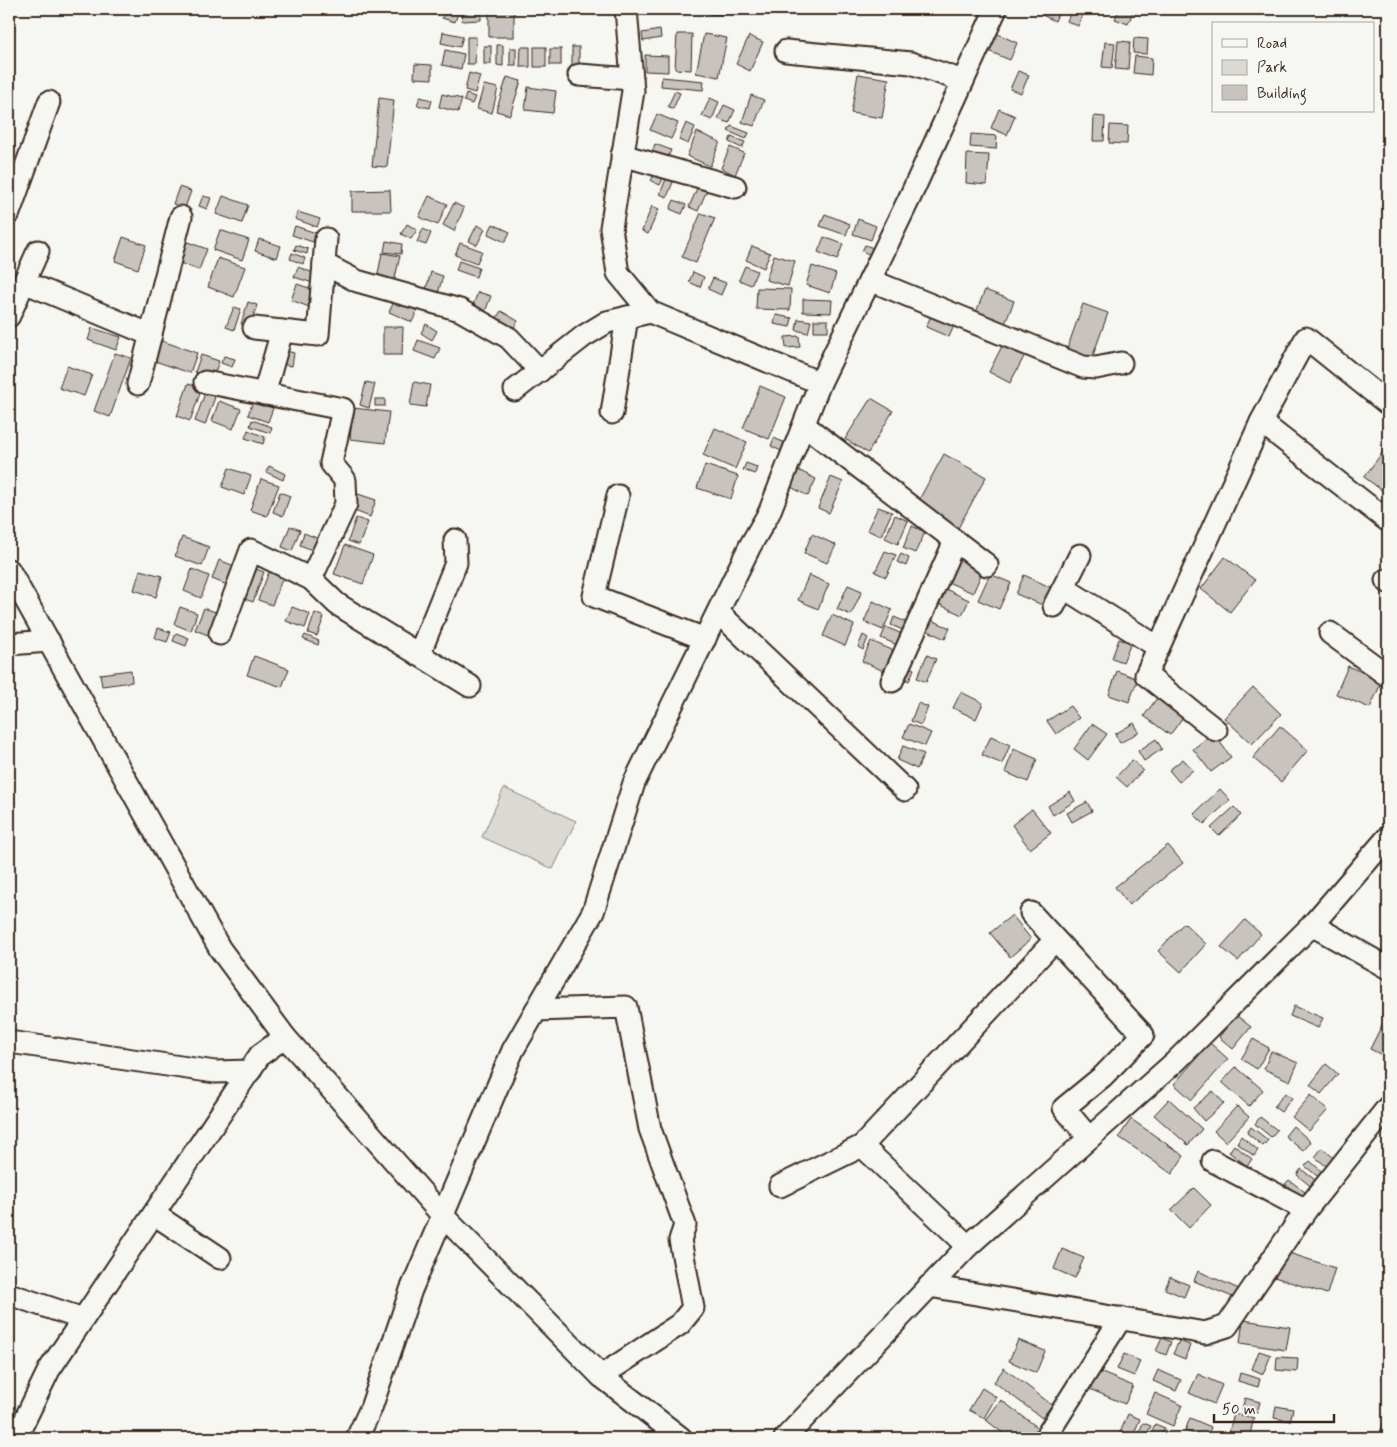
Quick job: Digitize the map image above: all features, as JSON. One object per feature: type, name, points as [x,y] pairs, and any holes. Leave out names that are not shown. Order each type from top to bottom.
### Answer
[{"type":"street","points":[[626,9],[633,91],[611,228],[618,273],[650,312],[820,384]]},
{"type":"street","points":[[357,1438],[371,1408],[412,1290],[442,1215],[513,1050],[593,912],[634,783],[750,546],[769,513],[820,384],[996,9]]},
{"type":"street","points":[[786,51],[911,63],[963,81]]},
{"type":"street","points":[[579,75],[632,79]]},
{"type":"street","points":[[9,213],[49,102]]},
{"type":"street","points":[[622,155],[735,187]]},
{"type":"street","points":[[138,384],[181,217]]},
{"type":"street","points":[[254,328],[318,335],[326,240]]},
{"type":"street","points":[[9,316],[38,251]]},
{"type":"street","points":[[324,264],[357,282],[460,310],[509,338],[540,371]]},
{"type":"street","points":[[870,280],[1083,367],[1096,368],[1121,363]]},
{"type":"street","points":[[24,282],[150,334]]},
{"type":"street","points":[[515,390],[584,336],[606,322],[650,312]]},
{"type":"street","points":[[612,414],[627,317]]},
{"type":"street","points":[[264,394],[282,331]]},
{"type":"street","points":[[1216,730],[1146,675],[1261,422],[1306,338],[1388,404]]},
{"type":"street","points":[[205,382],[343,409],[331,463],[345,480],[346,504],[311,579]]},
{"type":"street","points":[[1261,422],[1388,521]]},
{"type":"street","points":[[804,425],[987,565]]},
{"type":"street","points":[[618,496],[594,596],[705,639]]},
{"type":"street","points":[[419,655],[456,563],[456,540]]},
{"type":"street","points":[[892,681],[955,541]]},
{"type":"street","points":[[220,634],[251,550],[311,579],[337,604],[470,686]]},
{"type":"street","points":[[1054,606],[1080,555]]},
{"type":"street","points":[[9,570],[220,949],[285,1037],[442,1215],[601,1376],[681,1438]]},
{"type":"street","points":[[1064,588],[1158,647]]},
{"type":"street","points":[[718,612],[905,790]]},
{"type":"street","points":[[1330,633],[1388,676]]},
{"type":"street","points":[[9,644],[49,641]]},
{"type":"street","points":[[785,1438],[968,1246],[1176,1061],[1312,924],[1388,838]]},
{"type":"street","points":[[1031,913],[1143,1034],[1103,1076],[1064,1108],[1089,1138]]},
{"type":"street","points":[[1312,924],[1388,968]]},
{"type":"street","points":[[780,1186],[862,1146],[1055,940]]},
{"type":"street","points":[[536,1010],[626,1007],[650,1128],[685,1225],[680,1240],[693,1308],[680,1324],[601,1376]]},
{"type":"street","points":[[16,1438],[49,1370],[260,1055],[285,1037]]},
{"type":"street","points":[[9,1042],[214,1072],[250,1071]]},
{"type":"street","points":[[929,1286],[1205,1333],[1227,1326],[1306,1210],[1388,1107]]},
{"type":"street","points":[[862,1146],[968,1246]]},
{"type":"street","points":[[1213,1160],[1306,1210]]},
{"type":"street","points":[[154,1214],[220,1258]]},
{"type":"street","points":[[9,1294],[83,1320]]},
{"type":"street","points":[[1045,1438],[1121,1318]]},
{"type":"green space","points":[[504,788],[576,821],[553,869],[482,837]]},
{"type":"building","points":[[446,9],[459,10],[455,22],[442,18]]},
{"type":"building","points":[[461,9],[481,9],[481,20],[462,21]]},
{"type":"building","points":[[709,9],[724,9],[724,15],[709,14]]},
{"type":"building","points":[[1042,9],[1060,9],[1055,21],[1040,14]]},
{"type":"building","points":[[1072,9],[1084,13],[1078,26],[1067,21]]},
{"type":"building","points":[[1119,9],[1134,9],[1128,24],[1115,19]]},
{"type":"building","points":[[489,10],[514,10],[514,37],[489,37]]},
{"type":"building","points":[[660,30],[661,38],[643,41],[642,33]]},
{"type":"building","points":[[443,32],[463,36],[460,47],[441,43]]},
{"type":"building","points":[[996,33],[1017,43],[1010,60],[988,51]]},
{"type":"building","points":[[677,34],[692,34],[691,70],[675,69]]},
{"type":"building","points":[[704,34],[727,38],[719,77],[696,73]]},
{"type":"building","points":[[749,36],[763,42],[750,71],[736,64]]},
{"type":"building","points":[[467,37],[476,37],[475,64],[467,64]]},
{"type":"building","points":[[1134,38],[1148,39],[1147,54],[1133,53]]},
{"type":"building","points":[[1118,41],[1130,42],[1128,70],[1115,69]]},
{"type":"building","points":[[1105,42],[1115,43],[1112,68],[1102,67]]},
{"type":"building","points":[[497,45],[503,45],[503,66],[497,65]]},
{"type":"building","points":[[484,46],[491,46],[491,64],[484,64]]},
{"type":"building","points":[[521,47],[530,47],[530,67],[520,67]]},
{"type":"building","points":[[534,47],[546,47],[546,67],[534,67]]},
{"type":"building","points":[[572,47],[579,47],[579,65],[572,65]]},
{"type":"building","points":[[510,48],[516,48],[516,65],[510,65]]},
{"type":"building","points":[[550,49],[561,49],[561,65],[550,65]]},
{"type":"building","points":[[445,50],[464,54],[461,69],[442,65]]},
{"type":"building","points":[[645,55],[668,56],[668,72],[645,71]]},
{"type":"building","points":[[1135,56],[1152,58],[1151,75],[1133,73]]},
{"type":"building","points":[[415,64],[432,65],[432,79],[414,78]]},
{"type":"building","points":[[1018,71],[1029,75],[1021,93],[1010,89]]},
{"type":"building","points":[[469,73],[480,76],[475,93],[465,90]]},
{"type":"building","points":[[858,74],[889,79],[882,118],[851,113]]},
{"type":"building","points":[[507,77],[521,81],[510,115],[496,111]]},
{"type":"building","points":[[662,77],[704,81],[703,90],[661,86]]},
{"type":"building","points":[[484,85],[498,88],[492,113],[477,109]]},
{"type":"building","points":[[528,87],[556,91],[553,113],[525,110]]},
{"type":"building","points":[[675,91],[680,93],[673,109],[668,106]]},
{"type":"building","points":[[442,94],[462,99],[458,112],[439,107]]},
{"type":"building","points":[[466,94],[475,97],[472,104],[464,101]]},
{"type":"building","points":[[751,95],[764,100],[754,126],[742,122]]},
{"type":"building","points":[[420,97],[432,100],[430,108],[417,105]]},
{"type":"building","points":[[379,98],[394,100],[387,167],[372,166]]},
{"type":"building","points":[[710,98],[719,102],[712,120],[702,116]]},
{"type":"building","points":[[724,105],[735,110],[729,123],[718,119]]},
{"type":"building","points":[[999,109],[1015,116],[1007,135],[991,128]]},
{"type":"building","points":[[657,114],[678,123],[671,139],[650,130]]},
{"type":"building","points":[[1094,116],[1105,117],[1104,141],[1093,141]]},
{"type":"building","points":[[686,123],[695,127],[688,144],[679,140]]},
{"type":"building","points":[[1110,125],[1128,126],[1127,144],[1109,143]]},
{"type":"building","points":[[731,126],[749,133],[746,139],[728,131]]},
{"type":"building","points":[[697,132],[720,142],[710,166],[687,156]]},
{"type":"building","points":[[971,134],[997,136],[996,149],[970,147]]},
{"type":"building","points":[[731,137],[745,142],[742,148],[729,142]]},
{"type":"building","points":[[655,144],[671,150],[666,161],[651,155]]},
{"type":"building","points":[[730,147],[744,153],[735,175],[721,168]]},
{"type":"building","points":[[967,154],[989,155],[987,185],[966,183]]},
{"type":"building","points":[[658,166],[667,170],[660,185],[651,181]]},
{"type":"building","points":[[668,174],[675,177],[667,197],[660,194]]},
{"type":"building","points":[[698,186],[707,190],[698,211],[689,207]]},
{"type":"building","points":[[179,187],[191,191],[185,208],[173,204]]},
{"type":"building","points":[[390,190],[391,211],[352,211],[352,191]]},
{"type":"building","points":[[203,196],[211,198],[207,209],[199,206]]},
{"type":"building","points":[[223,196],[248,205],[242,223],[216,214]]},
{"type":"building","points":[[429,196],[447,204],[438,225],[419,217]]},
{"type":"building","points":[[674,200],[686,205],[682,214],[670,209]]},
{"type":"building","points":[[454,203],[464,208],[454,231],[443,225]]},
{"type":"building","points":[[652,206],[659,209],[648,234],[642,231]]},
{"type":"building","points":[[298,212],[320,219],[317,227],[295,219]]},
{"type":"building","points":[[701,213],[715,218],[696,263],[682,257]]},
{"type":"building","points":[[825,214],[850,224],[846,235],[820,226]]},
{"type":"building","points":[[858,219],[876,226],[871,240],[853,234]]},
{"type":"building","points":[[407,224],[417,230],[411,239],[401,234]]},
{"type":"building","points":[[493,224],[510,232],[505,242],[488,234]]},
{"type":"building","points":[[477,225],[485,229],[477,245],[469,241]]},
{"type":"building","points":[[295,226],[316,233],[313,242],[292,235]]},
{"type":"building","points":[[423,229],[431,233],[426,245],[417,242]]},
{"type":"building","points":[[220,230],[249,240],[242,260],[213,250]]},
{"type":"building","points":[[123,237],[146,245],[138,269],[115,261]]},
{"type":"building","points":[[824,237],[843,244],[837,260],[818,252]]},
{"type":"building","points":[[259,239],[281,246],[277,258],[255,251]]},
{"type":"building","points":[[182,240],[207,249],[199,270],[174,261]]},
{"type":"building","points":[[386,241],[402,244],[401,254],[384,252]]},
{"type":"building","points":[[460,243],[482,251],[477,263],[455,255]]},
{"type":"building","points":[[296,245],[308,249],[307,254],[294,250]]},
{"type":"building","points":[[865,245],[876,249],[873,256],[862,251]]},
{"type":"building","points":[[752,246],[770,253],[764,268],[746,260]]},
{"type":"building","points":[[292,253],[305,258],[303,264],[290,259]]},
{"type":"building","points":[[382,253],[400,256],[394,282],[377,279]]},
{"type":"building","points":[[774,255],[795,261],[788,286],[766,280]]},
{"type":"building","points":[[218,258],[245,267],[234,297],[208,287]]},
{"type":"building","points":[[459,261],[479,268],[476,277],[456,270]]},
{"type":"building","points":[[745,266],[757,271],[751,285],[739,280]]},
{"type":"building","points":[[812,266],[836,274],[830,293],[806,285]]},
{"type":"building","points":[[298,267],[316,274],[313,283],[294,277]]},
{"type":"building","points":[[431,272],[443,276],[436,300],[424,296]]},
{"type":"building","points":[[693,272],[704,277],[700,287],[689,282]]},
{"type":"building","points":[[713,278],[726,283],[721,295],[708,289]]},
{"type":"building","points":[[297,284],[315,290],[309,307],[291,300]]},
{"type":"building","points":[[757,288],[791,289],[790,310],[756,309]]},
{"type":"building","points":[[985,290],[1014,301],[1003,329],[974,317]]},
{"type":"building","points":[[478,292],[491,296],[482,320],[469,315]]},
{"type":"building","points":[[397,296],[419,307],[412,322],[389,312]]},
{"type":"building","points":[[803,299],[832,300],[831,313],[803,312]]},
{"type":"building","points":[[248,302],[257,305],[250,327],[241,324]]},
{"type":"building","points":[[1083,304],[1108,313],[1091,361],[1066,352]]},
{"type":"building","points":[[234,307],[241,309],[234,330],[226,327]]},
{"type":"building","points":[[501,311],[518,321],[510,334],[493,324]]},
{"type":"building","points":[[933,311],[956,321],[949,337],[926,327]]},
{"type":"building","points":[[776,315],[792,318],[790,327],[774,324]]},
{"type":"building","points":[[798,319],[811,321],[808,333],[796,330]]},
{"type":"building","points":[[814,320],[828,320],[828,331],[814,331]]},
{"type":"building","points":[[426,324],[437,331],[432,340],[421,333]]},
{"type":"building","points":[[383,327],[403,327],[402,355],[383,355]]},
{"type":"building","points":[[92,328],[121,337],[116,350],[88,340]]},
{"type":"building","points":[[799,336],[800,347],[786,348],[785,337]]},
{"type":"building","points":[[159,340],[197,353],[190,373],[152,360]]},
{"type":"building","points":[[418,340],[440,348],[435,359],[414,351]]},
{"type":"building","points":[[1005,340],[1027,351],[1010,383],[989,372]]},
{"type":"building","points":[[278,349],[294,353],[292,366],[275,363]]},
{"type":"building","points":[[115,353],[131,358],[110,417],[94,411]]},
{"type":"building","points":[[201,355],[219,361],[213,378],[195,372]]},
{"type":"building","points":[[224,356],[235,359],[232,367],[221,363]]},
{"type":"building","points":[[67,366],[92,375],[84,396],[59,388]]},
{"type":"building","points":[[366,382],[375,384],[369,408],[360,405]]},
{"type":"building","points":[[414,382],[430,385],[426,407],[410,405]]},
{"type":"building","points":[[188,384],[202,388],[190,421],[177,416]]},
{"type":"building","points":[[760,386],[786,397],[769,439],[743,428]]},
{"type":"building","points":[[205,393],[215,397],[205,425],[195,421]]},
{"type":"building","points":[[871,398],[893,411],[868,453],[845,439]]},
{"type":"building","points":[[375,399],[385,399],[385,406],[375,406]]},
{"type":"building","points":[[219,401],[241,409],[233,429],[212,421]]},
{"type":"building","points":[[253,401],[273,408],[268,422],[248,415]]},
{"type":"building","points":[[353,408],[389,412],[385,443],[350,439]]},
{"type":"building","points":[[252,420],[272,427],[270,433],[250,426]]},
{"type":"building","points":[[715,428],[747,442],[735,469],[703,455]]},
{"type":"building","points":[[248,430],[265,437],[263,444],[245,438]]},
{"type":"building","points":[[774,438],[787,444],[783,452],[771,446]]},
{"type":"building","points":[[1388,445],[1388,486],[1384,492],[1364,477]]},
{"type":"building","points":[[944,454],[986,477],[957,530],[915,507]]},
{"type":"building","points":[[746,463],[757,467],[755,474],[743,470]]},
{"type":"building","points":[[705,465],[738,476],[731,499],[697,488]]},
{"type":"building","points":[[269,466],[285,474],[283,480],[266,472]]},
{"type":"building","points":[[229,468],[251,476],[244,495],[222,487]]},
{"type":"building","points":[[796,469],[816,479],[808,496],[787,485]]},
{"type":"building","points":[[831,477],[843,482],[829,513],[818,508]]},
{"type":"building","points":[[261,479],[279,485],[267,516],[250,510]]},
{"type":"building","points":[[280,492],[290,496],[283,516],[273,512]]},
{"type":"building","points":[[358,494],[376,500],[370,517],[352,510]]},
{"type":"building","points":[[878,507],[892,512],[881,536],[867,530]]},
{"type":"building","points":[[895,515],[908,521],[898,544],[885,538]]},
{"type":"building","points":[[356,518],[368,522],[359,545],[348,541]]},
{"type":"building","points":[[290,526],[300,530],[292,551],[282,547]]},
{"type":"building","points":[[912,526],[925,532],[915,553],[903,548]]},
{"type":"building","points":[[304,533],[322,540],[317,552],[300,545]]},
{"type":"building","points":[[812,534],[836,545],[827,563],[804,553]]},
{"type":"building","points":[[182,537],[209,547],[202,566],[175,556]]},
{"type":"building","points":[[345,545],[373,555],[363,584],[334,574]]},
{"type":"building","points":[[885,551],[896,555],[886,577],[875,572]]},
{"type":"building","points":[[901,554],[909,558],[906,566],[897,562]]},
{"type":"building","points":[[954,556],[983,570],[973,593],[943,580]]},
{"type":"building","points":[[1225,557],[1255,580],[1230,612],[1201,589]]},
{"type":"building","points":[[219,560],[237,567],[230,586],[212,579]]},
{"type":"building","points":[[248,566],[264,572],[253,602],[236,596]]},
{"type":"building","points":[[192,569],[209,576],[201,598],[184,591]]},
{"type":"building","points":[[140,570],[162,576],[156,597],[134,590]]},
{"type":"building","points":[[269,572],[283,577],[272,605],[258,600]]},
{"type":"building","points":[[990,574],[1011,583],[999,609],[978,600]]},
{"type":"building","points":[[809,575],[829,584],[818,609],[798,600]]},
{"type":"building","points":[[1024,575],[1052,588],[1045,606],[1016,594]]},
{"type":"building","points":[[848,585],[862,591],[851,615],[837,609]]},
{"type":"building","points":[[941,587],[969,600],[962,615],[934,602]]},
{"type":"building","points":[[873,601],[892,610],[883,630],[864,622]]},
{"type":"building","points":[[180,607],[197,613],[191,631],[174,624]]},
{"type":"building","points":[[292,607],[310,614],[305,628],[286,621]]},
{"type":"building","points":[[204,608],[221,614],[213,637],[195,630]]},
{"type":"building","points":[[315,613],[324,617],[317,636],[308,633]]},
{"type":"building","points":[[832,615],[854,625],[845,646],[823,636]]},
{"type":"building","points":[[894,617],[913,625],[910,633],[891,625]]},
{"type":"building","points":[[927,618],[950,628],[945,639],[922,628]]},
{"type":"building","points":[[886,627],[909,637],[904,648],[881,638]]},
{"type":"building","points":[[158,628],[171,632],[167,642],[155,638]]},
{"type":"building","points":[[176,633],[189,638],[186,646],[173,641]]},
{"type":"building","points":[[305,635],[319,641],[318,645],[303,639]]},
{"type":"building","points":[[863,635],[868,638],[863,650],[858,647]]},
{"type":"building","points":[[1119,639],[1131,643],[1123,662],[1112,658]]},
{"type":"building","points":[[871,641],[899,653],[890,674],[862,661]]},
{"type":"building","points":[[927,655],[936,659],[926,682],[917,678]]},
{"type":"building","points":[[254,656],[289,669],[282,687],[247,675]]},
{"type":"building","points":[[906,665],[914,669],[909,681],[900,677]]},
{"type":"building","points":[[1348,666],[1382,681],[1370,708],[1336,694]]},
{"type":"building","points":[[131,670],[132,682],[102,686],[100,674]]},
{"type":"building","points":[[1117,671],[1138,679],[1129,702],[1109,695]]},
{"type":"building","points":[[1253,687],[1281,714],[1252,744],[1224,718]]},
{"type":"building","points":[[961,692],[983,703],[976,719],[953,708]]},
{"type":"building","points":[[1157,698],[1183,717],[1170,735],[1144,716]]},
{"type":"building","points":[[918,703],[928,707],[921,725],[911,721]]},
{"type":"building","points":[[1070,706],[1079,718],[1056,734],[1047,721]]},
{"type":"building","points":[[1134,723],[1139,732],[1120,743],[1115,734]]},
{"type":"building","points":[[909,724],[931,733],[925,746],[903,737]]},
{"type":"building","points":[[1092,724],[1107,734],[1088,760],[1074,749]]},
{"type":"building","points":[[1280,726],[1308,750],[1281,782],[1253,758]]},
{"type":"building","points":[[1213,733],[1231,757],[1211,772],[1193,749]]},
{"type":"building","points":[[991,736],[1010,745],[1002,764],[982,755]]},
{"type":"building","points":[[1156,739],[1162,749],[1144,761],[1138,751]]},
{"type":"building","points":[[903,746],[924,754],[917,769],[897,760]]},
{"type":"building","points":[[1014,749],[1037,759],[1028,782],[1005,772]]},
{"type":"building","points":[[1183,759],[1193,770],[1179,782],[1169,770]]},
{"type":"building","points":[[1132,760],[1143,770],[1127,787],[1116,777]]},
{"type":"building","points":[[1220,789],[1230,800],[1204,824],[1194,814]]},
{"type":"building","points":[[1070,792],[1075,801],[1053,815],[1048,806]]},
{"type":"building","points":[[1087,802],[1092,811],[1072,822],[1067,813]]},
{"type":"building","points":[[1234,807],[1241,815],[1219,836],[1211,828]]},
{"type":"building","points":[[1032,809],[1051,833],[1030,849],[1012,825]]},
{"type":"building","points":[[1168,845],[1183,863],[1129,905],[1115,887]]},
{"type":"building","points":[[1012,915],[1031,939],[1010,957],[990,933]]},
{"type":"building","points":[[1245,920],[1261,934],[1238,961],[1221,947]]},
{"type":"building","points":[[1184,923],[1206,944],[1181,972],[1158,951]]},
{"type":"building","points":[[1294,1006],[1323,1018],[1318,1028],[1290,1016]]},
{"type":"building","points":[[1236,1015],[1251,1027],[1233,1049],[1219,1037]]},
{"type":"building","points":[[1385,1019],[1388,1020],[1388,1058],[1370,1049]]},
{"type":"building","points":[[1253,1039],[1269,1048],[1257,1069],[1241,1059]]},
{"type":"building","points":[[1210,1043],[1228,1059],[1192,1100],[1174,1084]]},
{"type":"building","points":[[1271,1051],[1298,1063],[1290,1081],[1264,1069]]},
{"type":"building","points":[[1326,1064],[1338,1074],[1321,1094],[1310,1085]]},
{"type":"building","points":[[1236,1067],[1263,1090],[1249,1106],[1222,1082]]},
{"type":"building","points":[[1213,1091],[1224,1103],[1204,1121],[1193,1108]]},
{"type":"building","points":[[1285,1093],[1292,1098],[1281,1112],[1274,1107]]},
{"type":"building","points":[[1311,1095],[1328,1110],[1309,1131],[1292,1117]]},
{"type":"building","points":[[1169,1099],[1202,1129],[1188,1145],[1154,1115]]},
{"type":"building","points":[[1237,1106],[1249,1117],[1226,1142],[1214,1131]]},
{"type":"building","points":[[1260,1117],[1277,1130],[1271,1137],[1255,1124]]},
{"type":"building","points":[[1131,1119],[1184,1156],[1172,1174],[1119,1137]]},
{"type":"building","points":[[1293,1126],[1311,1142],[1303,1151],[1285,1136]]},
{"type":"building","points":[[1251,1127],[1268,1140],[1263,1146],[1247,1133]]},
{"type":"building","points":[[1241,1136],[1258,1150],[1254,1156],[1237,1143]]},
{"type":"building","points":[[1234,1145],[1252,1159],[1247,1166],[1229,1152]]},
{"type":"building","points":[[1322,1148],[1339,1162],[1332,1171],[1315,1157]]},
{"type":"building","points":[[1310,1161],[1326,1175],[1322,1180],[1305,1166]]},
{"type":"building","points":[[1301,1169],[1319,1183],[1314,1189],[1297,1175]]},
{"type":"building","points":[[1289,1180],[1309,1195],[1305,1200],[1285,1184]]},
{"type":"building","points":[[1194,1188],[1211,1205],[1189,1228],[1171,1210]]},
{"type":"building","points":[[1062,1249],[1084,1258],[1075,1278],[1054,1269]]},
{"type":"building","points":[[1280,1250],[1335,1268],[1327,1294],[1271,1276]]},
{"type":"building","points":[[1198,1271],[1239,1289],[1235,1298],[1194,1281]]},
{"type":"building","points":[[1170,1277],[1189,1285],[1184,1297],[1165,1289]]},
{"type":"building","points":[[1243,1320],[1290,1327],[1286,1350],[1240,1343]]},
{"type":"building","points":[[1162,1338],[1171,1342],[1166,1355],[1156,1351]]},
{"type":"building","points":[[1018,1340],[1045,1351],[1036,1373],[1009,1361]]},
{"type":"building","points":[[1179,1341],[1190,1345],[1185,1359],[1173,1354]]},
{"type":"building","points":[[1259,1351],[1271,1355],[1263,1374],[1252,1369]]},
{"type":"building","points":[[1124,1354],[1140,1361],[1134,1376],[1117,1369]]},
{"type":"building","points":[[1277,1357],[1298,1358],[1297,1372],[1276,1370]]},
{"type":"building","points":[[1004,1368],[1052,1405],[1042,1418],[994,1382]]},
{"type":"building","points":[[1095,1370],[1133,1386],[1125,1404],[1087,1388]]},
{"type":"building","points":[[1158,1370],[1181,1380],[1176,1391],[1153,1381]]},
{"type":"building","points":[[1240,1373],[1260,1379],[1258,1387],[1238,1381]]},
{"type":"building","points":[[1198,1374],[1222,1385],[1214,1404],[1189,1393]]},
{"type":"building","points":[[982,1388],[996,1397],[984,1418],[969,1410]]},
{"type":"building","points":[[1155,1393],[1182,1405],[1173,1426],[1146,1414]]},
{"type":"building","points":[[1245,1398],[1260,1402],[1257,1413],[1242,1409]]},
{"type":"building","points":[[1001,1400],[1041,1430],[1034,1438],[1009,1438],[986,1420]]},
{"type":"building","points":[[1276,1406],[1293,1409],[1290,1421],[1274,1418]]},
{"type":"building","points":[[1234,1413],[1254,1418],[1249,1438],[1229,1433]]},
{"type":"building","points":[[1128,1414],[1140,1419],[1132,1438],[1119,1435]]},
{"type":"building","points":[[1190,1418],[1211,1427],[1207,1438],[1185,1431]]},
{"type":"building","points":[[1143,1423],[1151,1426],[1145,1438],[1137,1438]]},
{"type":"building","points":[[1155,1424],[1165,1428],[1160,1438],[1149,1438]]},
{"type":"building","points":[[1383,1424],[1388,1426],[1388,1438],[1378,1438]]}]
